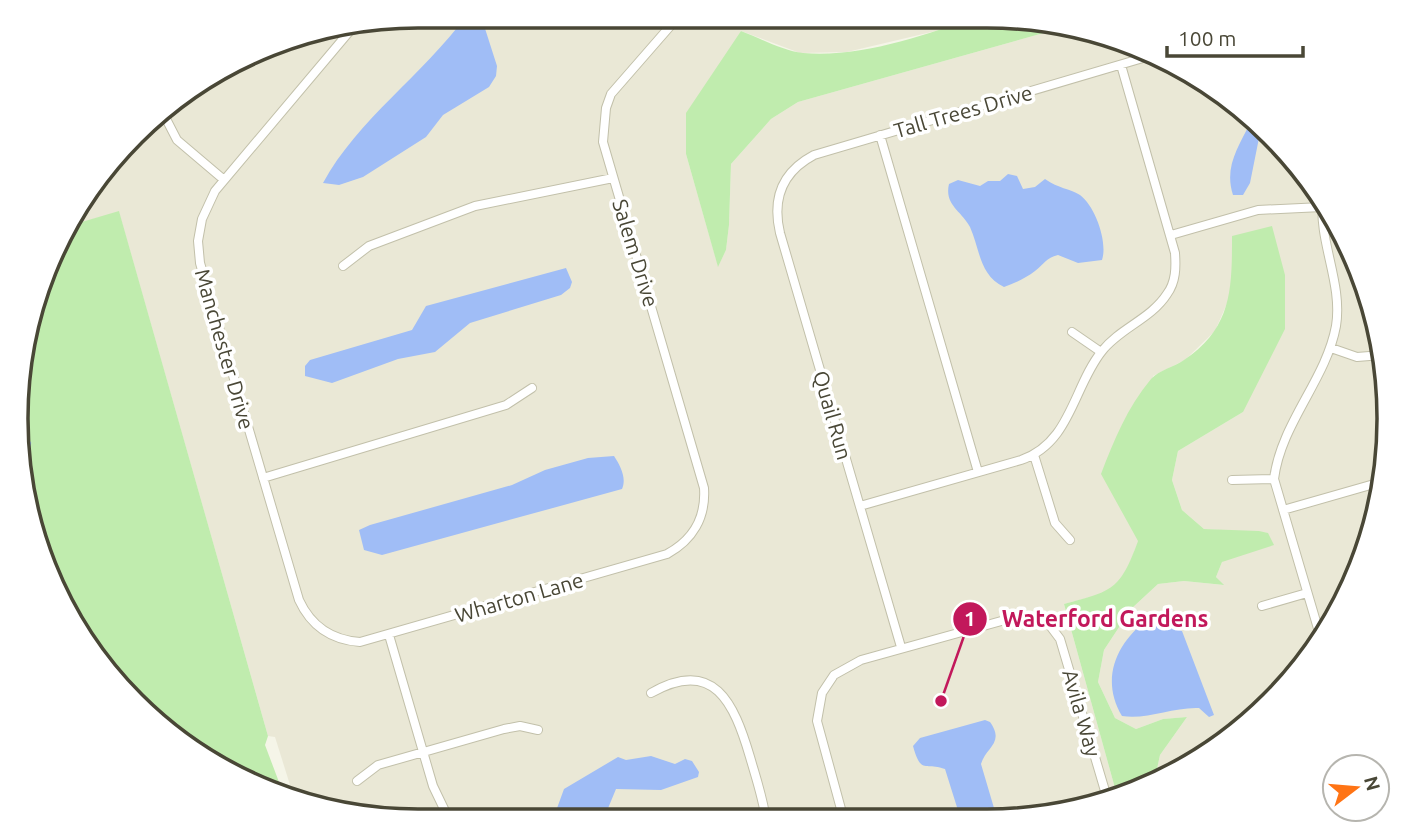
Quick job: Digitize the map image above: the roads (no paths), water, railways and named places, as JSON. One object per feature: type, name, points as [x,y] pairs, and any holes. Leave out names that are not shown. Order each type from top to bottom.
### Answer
[{"type":"street","name":"Salem Drive","points":[[669,28],[611,94],[606,108],[603,142],[700,473],[705,496],[702,513]]},
{"type":"street","name":"Manchester Drive","points":[[318,627],[299,600],[200,263],[198,241],[208,201],[223,179],[346,35]]},
{"type":"street","name":"Tall Trees Drive","points":[[783,183],[791,170],[814,155],[1139,59]]},
{"type":"street","points":[[860,506],[1034,455],[1048,446],[1060,430],[1101,352],[1152,311],[1170,290],[1176,266],[1171,234],[1121,65]]},
{"type":"street","points":[[167,120],[177,139],[223,179]]},
{"type":"street","points":[[880,135],[978,472]]},
{"type":"street","points":[[344,266],[369,246],[475,206],[613,178]]},
{"type":"street","name":"Quail Run","points":[[783,183],[776,205],[780,233],[901,647]]},
{"type":"street","points":[[1171,234],[1258,210],[1312,204]]},
{"type":"street","points":[[1317,626],[1274,479],[1279,454],[1331,348],[1337,304],[1326,225]]},
{"type":"street","points":[[1072,332],[1101,352]]},
{"type":"street","points":[[1331,348],[1357,357],[1372,356]]},
{"type":"street","points":[[263,478],[506,405],[532,388]]},
{"type":"street","points":[[1034,455],[1055,523],[1070,540]]},
{"type":"street","points":[[1232,480],[1274,479]]},
{"type":"street","points":[[1283,510],[1371,485]]},
{"type":"street","name":"Wharton Lane","points":[[318,627],[345,641],[367,641],[667,554],[689,538],[702,513]]},
{"type":"street","points":[[1262,606],[1307,593]]},
{"type":"street","name":"Avila Way","points":[[841,809],[817,729],[822,693],[834,676],[851,664],[901,647],[1016,616],[1036,617],[1048,623],[1060,639],[1105,790]]},
{"type":"street","points":[[389,635],[437,799],[446,809]]},
{"type":"street","points":[[651,693],[676,680],[700,681],[720,692],[737,714],[765,809]]},
{"type":"street","points":[[357,780],[378,765],[512,727],[538,730]]},
{"type":"water","points":[[456,28],[485,28],[497,66],[496,76],[489,87],[443,115],[426,137],[363,177],[339,185],[323,183],[354,138]]},
{"type":"water","points":[[1247,128],[1259,138],[1250,183],[1243,195],[1233,195],[1231,185],[1231,167]]},
{"type":"water","points":[[1008,174],[1017,176],[1023,189],[1035,187],[1045,179],[1080,195],[1091,207],[1099,225],[1103,244],[1102,260],[1078,263],[1058,255],[1012,284],[1004,287],[996,282],[985,269],[970,227],[951,203],[948,191],[949,184],[958,180],[980,186],[988,181],[1000,181]]},
{"type":"water","points":[[566,268],[572,282],[570,288],[561,295],[470,323],[435,352],[398,359],[332,383],[305,376],[305,366],[310,360],[412,330],[426,306]]},
{"type":"water","points":[[614,456],[623,476],[622,489],[382,555],[364,550],[359,530],[370,525],[512,485],[545,470],[588,458]]},
{"type":"water","points":[[1149,618],[1182,631],[1214,715],[1209,717],[1199,708],[1122,716],[1112,689],[1115,663],[1128,639]]},
{"type":"water","points":[[985,720],[990,722],[996,735],[995,740],[981,764],[994,809],[958,809],[945,769],[925,766],[919,761],[913,746],[920,738]]},
{"type":"water","points":[[651,756],[675,764],[685,759],[692,761],[699,772],[698,777],[661,790],[616,789],[608,809],[557,809],[564,789],[618,757],[626,760]]},
{"type":"waterway","points":[[29,442],[29,446]]},
{"type":"place","name":"Waterford Gardens","points":[[941,701]]}]
